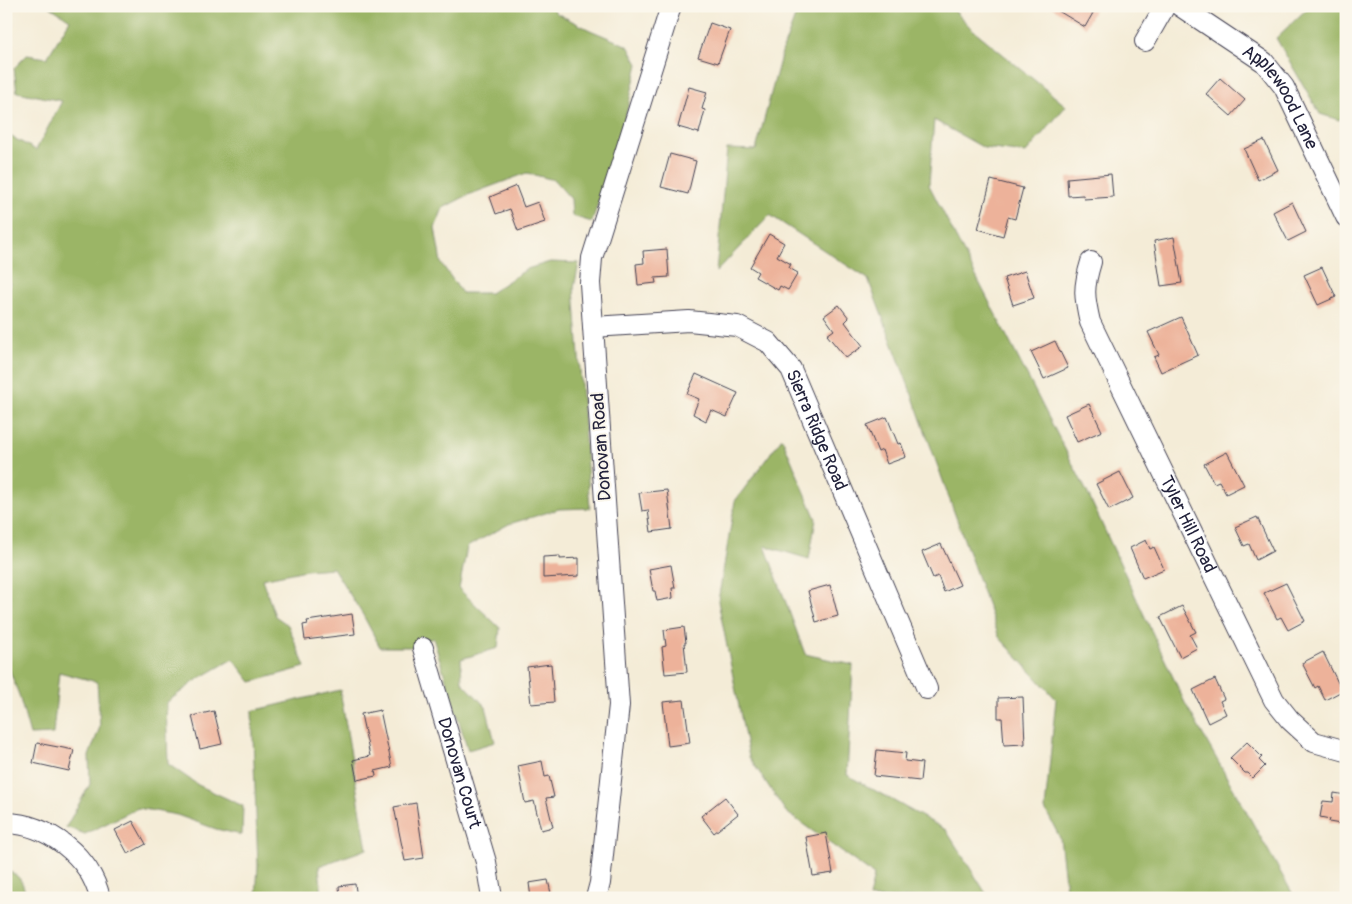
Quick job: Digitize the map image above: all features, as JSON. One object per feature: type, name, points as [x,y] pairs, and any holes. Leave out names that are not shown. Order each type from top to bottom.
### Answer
[{"type":"street","name":"Donovan Road","points":[[596,898],[600,883],[619,705],[590,283],[592,258],[671,6]]},
{"type":"street","points":[[1145,41],[1165,6]]},
{"type":"street","name":"Applewood Lane","points":[[1180,6],[1264,62],[1284,87],[1346,217]]},
{"type":"street","name":"Tyler Hill Road","points":[[1091,262],[1085,282],[1084,299],[1090,322],[1274,700],[1290,720],[1314,742],[1346,751]]},
{"type":"street","name":"Sierra Ridge Road","points":[[593,327],[689,320],[737,326],[768,342],[791,369],[928,689]]},
{"type":"street","name":"Donovan Court","points":[[423,648],[486,862],[492,898]]},
{"type":"street","points":[[6,823],[19,824],[51,835],[78,855],[97,886],[100,898]]},
{"type":"green space","points":[[49,6],[552,6],[556,13],[628,46],[638,64],[627,111],[592,222],[572,216],[571,199],[554,180],[527,173],[468,195],[443,208],[435,228],[441,263],[462,293],[490,293],[527,269],[550,262],[579,263],[574,288],[590,508],[559,509],[509,524],[467,547],[459,589],[500,628],[498,648],[461,659],[462,682],[486,707],[495,742],[468,750],[433,638],[412,647],[380,647],[363,615],[333,568],[306,570],[262,579],[275,616],[288,625],[305,667],[251,682],[233,659],[198,679],[166,703],[168,764],[198,785],[243,806],[242,835],[216,829],[177,815],[138,808],[85,834],[66,827],[90,784],[89,756],[100,727],[97,682],[59,672],[53,734],[30,735],[19,695],[8,666],[6,666],[6,335],[10,283],[6,277],[6,134],[36,150],[62,101],[17,92],[14,68],[27,55],[47,58],[70,20]]},
{"type":"green space","points":[[799,6],[950,6],[971,28],[1066,106],[1026,153],[984,148],[934,120],[929,185],[1087,492],[1185,703],[1295,898],[1067,898],[1060,838],[1045,809],[1056,699],[999,637],[914,400],[868,279],[770,215],[716,272],[727,149],[756,150],[782,52]]},
{"type":"green space","points":[[1310,6],[1346,6],[1346,115],[1339,120],[1320,114],[1276,38]]},
{"type":"green space","points":[[782,438],[816,519],[809,559],[765,546],[805,654],[853,665],[847,775],[946,830],[987,895],[998,898],[869,898],[874,875],[786,812],[749,757],[718,601],[735,501]]},
{"type":"green space","points":[[340,690],[367,849],[319,866],[322,898],[256,898],[258,865],[252,711]]},
{"type":"green space","points":[[6,871],[11,872],[21,881],[26,898],[6,898]]},
{"type":"building","points":[[1050,6],[1097,6],[1085,27]]},
{"type":"building","points":[[710,23],[730,30],[718,63],[698,57]]},
{"type":"building","points":[[1220,78],[1245,100],[1231,116],[1206,94]]},
{"type":"building","points":[[689,87],[707,92],[702,109],[705,110],[699,133],[678,127]]},
{"type":"building","points":[[1264,140],[1278,170],[1258,180],[1244,149]]},
{"type":"building","points":[[670,154],[696,161],[688,194],[661,187]]},
{"type":"building","points":[[1111,174],[1113,197],[1084,199],[1083,195],[1068,196],[1067,178]]},
{"type":"building","points":[[991,180],[1023,188],[1015,219],[1008,217],[1003,236],[978,229]]},
{"type":"building","points":[[516,186],[524,207],[538,202],[545,222],[518,231],[510,209],[496,214],[490,197]]},
{"type":"building","points":[[1292,202],[1306,232],[1288,241],[1273,212]]},
{"type":"building","points":[[769,234],[784,243],[777,256],[791,264],[789,268],[798,273],[788,290],[780,286],[778,290],[755,277],[758,272],[750,267]]},
{"type":"building","points":[[1174,237],[1182,283],[1161,286],[1154,241]]},
{"type":"building","points":[[667,249],[669,277],[655,278],[656,283],[638,285],[636,264],[644,263],[643,251]]},
{"type":"building","points":[[1322,267],[1336,297],[1318,305],[1304,275]]},
{"type":"building","points":[[1025,271],[1034,298],[1013,305],[1004,278]]},
{"type":"building","points":[[839,305],[849,318],[845,322],[863,346],[846,358],[827,335],[834,330],[824,316]]},
{"type":"building","points":[[1181,317],[1198,355],[1161,372],[1154,357],[1159,355],[1148,332]]},
{"type":"building","points":[[1055,341],[1068,368],[1044,379],[1031,352]]},
{"type":"building","points":[[696,374],[738,393],[727,417],[711,410],[706,421],[693,414],[699,399],[687,394]]},
{"type":"building","points":[[1089,404],[1102,431],[1077,442],[1065,415]]},
{"type":"building","points":[[887,417],[898,444],[901,443],[906,457],[887,464],[882,450],[878,452],[867,425]]},
{"type":"building","points":[[1227,452],[1244,485],[1226,494],[1219,481],[1214,483],[1204,464]]},
{"type":"building","points":[[1120,472],[1133,498],[1109,510],[1096,484]]},
{"type":"building","points":[[667,490],[672,529],[651,532],[648,510],[642,511],[639,493]]},
{"type":"building","points":[[1257,517],[1273,551],[1256,560],[1249,544],[1244,546],[1235,527]]},
{"type":"building","points":[[1146,540],[1150,549],[1154,547],[1164,569],[1143,578],[1130,548]]},
{"type":"building","points":[[941,544],[960,585],[944,592],[938,576],[933,578],[922,552]]},
{"type":"building","points":[[560,556],[560,559],[579,558],[579,576],[543,578],[543,557]]},
{"type":"building","points":[[671,565],[675,588],[672,588],[673,598],[657,601],[649,569]]},
{"type":"building","points":[[1286,583],[1305,621],[1288,630],[1281,617],[1277,619],[1264,593]]},
{"type":"building","points":[[830,585],[838,616],[816,622],[808,591]]},
{"type":"building","points":[[1182,606],[1196,632],[1190,635],[1197,648],[1180,657],[1160,617]]},
{"type":"building","points":[[352,614],[355,634],[305,640],[303,625],[308,624],[307,621]]},
{"type":"building","points":[[684,627],[687,672],[665,674],[662,647],[666,646],[664,630]]},
{"type":"building","points":[[1323,652],[1342,691],[1325,700],[1318,686],[1315,688],[1302,663]]},
{"type":"building","points":[[551,664],[554,702],[531,704],[527,667]]},
{"type":"building","points":[[1215,679],[1224,699],[1220,701],[1226,714],[1208,723],[1193,690]]},
{"type":"building","points":[[1023,697],[1025,744],[1004,745],[1002,718],[998,718],[998,698]]},
{"type":"building","points":[[684,700],[690,743],[668,746],[663,702]]},
{"type":"building","points":[[380,710],[392,767],[375,771],[376,776],[357,780],[353,760],[370,756],[361,714]]},
{"type":"building","points":[[214,711],[222,744],[200,749],[192,716]]},
{"type":"building","points":[[1247,742],[1262,757],[1259,760],[1265,766],[1253,778],[1230,758]]},
{"type":"building","points":[[37,743],[74,750],[69,771],[33,763]]},
{"type":"building","points":[[877,750],[906,753],[905,761],[922,763],[920,781],[874,776]]},
{"type":"building","points":[[542,761],[545,777],[549,776],[554,797],[546,798],[553,827],[541,830],[534,801],[525,803],[518,766]]},
{"type":"building","points":[[1334,793],[1346,795],[1346,825],[1329,822],[1330,819],[1320,817],[1323,801],[1333,802]]},
{"type":"building","points":[[725,797],[738,814],[714,833],[701,816]]},
{"type":"building","points":[[416,803],[424,858],[405,861],[394,807]]},
{"type":"building","points":[[133,821],[146,844],[128,854],[115,830]]},
{"type":"building","points":[[826,833],[833,873],[813,876],[806,837]]},
{"type":"building","points":[[548,880],[552,898],[531,898],[529,883]]},
{"type":"building","points":[[355,884],[357,898],[340,898],[339,886]]}]
